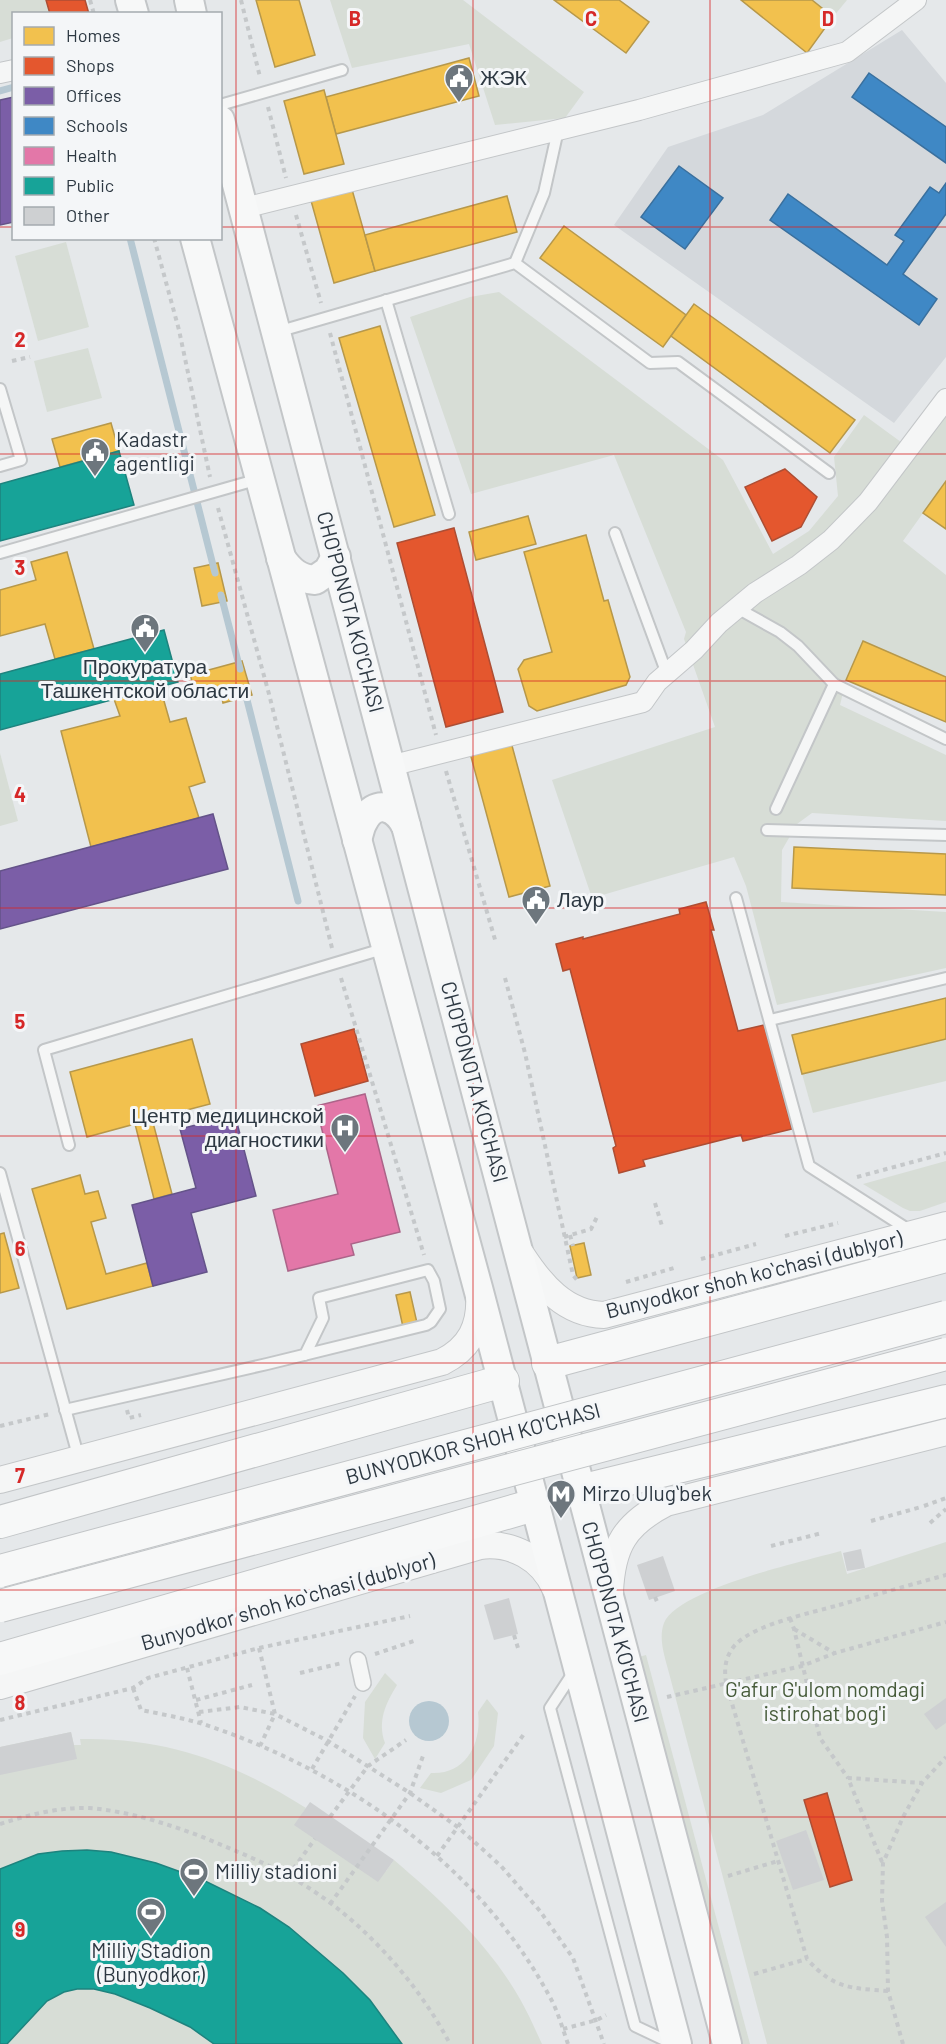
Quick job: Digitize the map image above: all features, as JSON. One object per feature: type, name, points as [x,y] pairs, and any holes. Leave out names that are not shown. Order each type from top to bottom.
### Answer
[{"type":"main road","name":"CHO'PONOTA KO'CHASI","points":[[222,127],[727,2044]]},
{"type":"main road","points":[[196,240],[478,1288],[675,2044]]},
{"type":"main road","points":[[281,558],[300,577],[315,580],[328,571],[336,557]]},
{"type":"main road","points":[[357,840],[363,820],[376,808],[384,807],[392,810],[402,818],[406,826]]},
{"type":"main road","points":[[548,1363],[946,1256]]},
{"type":"main road","name":"BUNYODKOR SHOH KO'CHASI","points":[[0,1570],[946,1317]]},
{"type":"main road","name":"BUNYODKOR SHOH KO'CHASI","points":[[0,1606],[946,1354]]},
{"type":"main road","points":[[0,1522],[502,1382]]},
{"type":"main road","points":[[580,1491],[946,1401]]},
{"type":"main road","points":[[0,1659],[534,1505]]},
{"type":"street","points":[[244,208],[639,110],[847,52],[916,0]]},
{"type":"street","points":[[390,766],[643,702],[657,682],[737,608],[831,540],[868,502],[946,399]]},
{"type":"street","name":"Bunyodkor shoh koʻchasi (dublyor)","points":[[518,1249],[538,1278],[564,1303],[584,1313],[604,1315],[946,1225]]},
{"type":"street","points":[[0,1480],[442,1362],[457,1355],[471,1337],[479,1311],[478,1288]]},
{"type":"street","points":[[612,1610],[611,1574],[619,1543],[636,1521],[666,1503],[946,1432]]},
{"type":"street","name":"Bunyodkor shoh koʻchasi (dublyor)","points":[[0,1686],[480,1546],[500,1545],[523,1553],[543,1568],[551,1578],[558,1594]]},
{"type":"street","points":[[358,1660],[363,1683]]},
{"type":"lane","points":[[222,104],[342,70]]},
{"type":"lane","points":[[515,264],[544,193],[558,130]]},
{"type":"lane","points":[[277,332],[515,264]]},
{"type":"lane","points":[[515,264],[650,363],[678,362],[830,473]]},
{"type":"lane","points":[[386,300],[449,514]]},
{"type":"lane","points":[[0,389],[21,460],[0,466]]},
{"type":"lane","points":[[0,553],[260,479]]},
{"type":"lane","points":[[615,533],[666,674]]},
{"type":"lane","points":[[737,608],[780,632],[798,646],[834,684],[946,739]]},
{"type":"lane","points":[[776,809],[834,684]]},
{"type":"lane","points":[[766,830],[946,835]]},
{"type":"lane","points":[[735,898],[808,1166],[837,1182],[915,1233]]},
{"type":"lane","points":[[69,1144],[44,1050],[386,948]]},
{"type":"lane","points":[[770,1020],[946,978]]},
{"type":"lane","points":[[0,1173],[79,1459]]},
{"type":"lane","points":[[65,1410],[305,1355],[431,1322],[441,1309],[434,1281],[428,1270],[319,1298],[323,1318],[305,1355]]},
{"type":"path","points":[[291,196],[316,292],[326,318],[440,752],[496,943]]},
{"type":"path","points":[[155,240],[179,330],[210,494],[268,694],[336,963],[428,1270]]},
{"type":"path","points":[[179,330],[186,328]]},
{"type":"path","points":[[12,361],[30,357]]},
{"type":"path","points":[[505,978],[525,1053],[573,1275],[580,1284]]},
{"type":"path","points":[[837,1182],[946,1153]]},
{"type":"path","points":[[655,1203],[662,1226]]},
{"type":"path","points":[[564,1237],[591,1229],[597,1217]]},
{"type":"path","points":[[785,1236],[838,1223]]},
{"type":"path","points":[[570,1235],[573,1246]]},
{"type":"path","points":[[702,1259],[756,1244]]},
{"type":"path","points":[[623,1283],[674,1268]]},
{"type":"path","points":[[0,1426],[65,1410]]},
{"type":"path","points":[[871,1521],[923,1507],[946,1498]]},
{"type":"path","points":[[930,1523],[946,1509]]},
{"type":"path","points":[[771,1546],[822,1533]]},
{"type":"path","points":[[888,1991],[848,1988],[837,1984],[817,1970],[807,1959],[726,1683],[724,1668],[735,1645],[762,1628],[790,1618],[946,1575]]},
{"type":"path","points":[[655,1597],[658,1604]]},
{"type":"path","points":[[0,1720],[133,1688],[148,1678],[259,1648],[410,1616]]},
{"type":"path","points":[[790,1618],[820,1738],[848,1778],[883,1863]]},
{"type":"path","points":[[667,1697],[802,1666],[835,1653],[946,1622]]},
{"type":"path","points":[[794,1629],[835,1653]]},
{"type":"path","points":[[513,1635],[518,1648]]},
{"type":"path","points":[[300,1673],[358,1660],[417,1640]]},
{"type":"path","points":[[259,1648],[275,1714],[260,1746]]},
{"type":"path","points":[[188,1668],[201,1723]]},
{"type":"path","points":[[312,1769],[363,1683]]},
{"type":"path","points":[[196,1700],[252,1685]]},
{"type":"path","points":[[133,1688],[141,1710],[201,1723],[312,1769],[349,1790],[391,1819],[437,1856],[479,1899],[520,1947],[553,2003],[568,2044]]},
{"type":"path","points":[[199,1712],[240,1707],[275,1714],[328,1741],[369,1766],[459,1828],[501,1866],[547,1921],[573,1958],[604,2044]]},
{"type":"path","points":[[437,1856],[524,1734]]},
{"type":"path","points":[[330,1816],[369,1766],[406,1740]]},
{"type":"path","points":[[330,1904],[410,1793],[424,1753]]},
{"type":"path","points":[[903,2044],[888,1991],[887,1937],[882,1900],[883,1863],[903,1817],[922,1783],[946,1758]]},
{"type":"path","points":[[848,1778],[922,1783]]},
{"type":"path","points":[[0,1824],[28,1815],[58,1810],[88,1808],[117,1812],[169,1824],[288,1876],[330,1904],[369,1936],[425,2002],[450,2044]]},
{"type":"path","points":[[288,1876],[315,1839]]},
{"type":"path","points":[[728,1876],[778,1860]]},
{"type":"path","points":[[754,1974],[807,1959]]},
{"type":"path","points":[[562,2029],[597,2020],[606,2015]]},
{"type":"shaded area","points":[[902,30],[946,83],[946,357],[894,423],[614,225],[668,147],[763,115]]},
{"type":"green space","points":[[0,0],[46,0],[50,12],[12,12],[12,38],[0,42]]},
{"type":"green space","points":[[330,0],[463,0],[584,92],[565,118],[495,125],[469,44],[352,68]]},
{"type":"green space","points":[[813,0],[847,0],[833,17]]},
{"type":"green space","points":[[66,242],[89,327],[38,341],[15,256]]},
{"type":"green space","points":[[499,292],[723,460],[773,554],[809,531],[838,496],[834,457],[864,415],[916,453],[946,411],[946,481],[903,541],[946,575],[946,677],[846,680],[840,705],[946,755],[946,821],[812,813],[797,824],[782,850],[781,902],[946,912],[946,968],[777,1005],[746,886],[734,857],[592,898],[552,780],[715,727],[684,639],[686,632],[614,455],[471,494],[410,317],[470,297]]},
{"type":"green space","points":[[88,348],[102,398],[47,412],[34,361]]},
{"type":"green space","points":[[0,753],[18,821],[0,826]]},
{"type":"green space","points":[[946,1039],[946,1081],[813,1113],[802,1074]]},
{"type":"green space","points":[[946,1161],[946,1202],[920,1211],[903,1208],[863,1184]]},
{"type":"green space","name":"G'afur G'ulom nomdagi istirohat bog'i","points":[[946,1542],[946,2044],[767,2044],[664,1654],[662,1629],[664,1623],[674,1611],[692,1599],[773,1569],[841,1551],[847,1574]]},
{"type":"green space","points":[[646,1655],[750,2044],[742,2044],[639,1657]]},
{"type":"green space","points":[[385,1673],[397,1685],[389,1699],[382,1720],[385,1743],[375,1759],[363,1738],[365,1702]]},
{"type":"green space","points":[[487,1699],[498,1713],[494,1746],[471,1780],[441,1793],[420,1788],[431,1773],[454,1769],[469,1755],[477,1735],[478,1712]]},
{"type":"green space","name":"Milliy stadioni","points":[[71,1732],[74,1745],[81,1745],[80,1739],[141,1742],[170,1748],[225,1765],[306,1808],[302,1814],[386,1871],[394,1860],[446,1907],[479,1941],[508,1979],[529,2015],[542,2044],[0,2044],[0,1747]]},
{"type":"water","points":[[429,1701],[443,1707],[449,1721],[443,1735],[429,1741],[415,1735],[409,1721],[415,1707]]},
{"type":"building: Homes","points":[[256,0],[299,0],[315,55],[275,67]]},
{"type":"building: Homes","points":[[554,0],[619,0],[649,22],[626,53]]},
{"type":"building: Homes","points":[[741,0],[812,0],[833,17],[807,53]]},
{"type":"building: Homes","points":[[469,58],[479,96],[336,134],[326,97]]},
{"type":"building: Homes","points":[[324,90],[344,164],[304,174],[284,101]]},
{"type":"building: Homes","points":[[351,186],[375,271],[334,283],[310,197]]},
{"type":"building: Homes","points":[[507,196],[517,232],[375,271],[365,235]]},
{"type":"building: Homes","points":[[564,226],[686,315],[663,347],[540,258]]},
{"type":"building: Homes","points":[[694,304],[855,420],[830,453],[671,336]]},
{"type":"building: Homes","points":[[380,326],[435,515],[394,527],[339,338]]},
{"type":"building: Homes","points":[[111,423],[119,451],[60,467],[52,439]]},
{"type":"building: Homes","points":[[946,481],[946,529],[923,513]]},
{"type":"building: Homes","points":[[528,516],[536,544],[476,560],[469,532]]},
{"type":"building: Homes","points":[[586,535],[604,601],[608,600],[630,677],[626,685],[537,711],[529,706],[518,669],[524,660],[552,652],[524,552]]},
{"type":"building: Homes","points":[[67,552],[94,649],[55,659],[45,624],[0,636],[0,590],[36,580],[31,562]]},
{"type":"building: Homes","points":[[218,563],[227,601],[202,606],[194,568]]},
{"type":"building: Homes","points":[[863,641],[946,677],[946,722],[846,680]]},
{"type":"building: Homes","points":[[242,661],[252,695],[223,703],[220,690],[197,697],[190,675]]},
{"type":"building: Homes","points":[[160,687],[170,722],[186,718],[205,782],[189,787],[199,818],[91,847],[61,731],[120,716],[114,699]]},
{"type":"building: Homes","points":[[511,742],[550,886],[509,897],[470,753]]},
{"type":"building: Homes","points":[[794,847],[946,854],[946,895],[792,888]]},
{"type":"building: Homes","points":[[946,998],[946,1039],[802,1074],[792,1035]]},
{"type":"building: Homes","points":[[192,1039],[210,1104],[152,1119],[172,1194],[154,1199],[135,1124],[87,1137],[70,1072]]},
{"type":"building: Homes","points":[[80,1175],[85,1194],[98,1191],[106,1218],[91,1222],[106,1274],[147,1263],[153,1286],[67,1309],[32,1189]]},
{"type":"building: Homes","points":[[4,1233],[19,1288],[0,1293],[0,1234]]},
{"type":"building: Homes","points":[[584,1243],[591,1275],[577,1278],[570,1246]]},
{"type":"building: Homes","points":[[410,1292],[417,1323],[403,1327],[396,1295]]},
{"type":"building: Shops","points":[[46,0],[85,0],[88,12],[49,12]]},
{"type":"building: Shops","points":[[785,469],[817,497],[801,527],[772,541],[745,487]]},
{"type":"building: Shops","points":[[454,528],[503,712],[446,727],[397,543]]},
{"type":"building: Shops","points":[[706,902],[714,930],[711,930],[738,1031],[764,1025],[792,1129],[743,1141],[741,1135],[643,1160],[645,1166],[619,1173],[613,1148],[616,1146],[570,969],[563,971],[556,944],[680,914],[679,909]]},
{"type":"building: Shops","points":[[354,1029],[368,1081],[315,1096],[301,1044]]},
{"type":"building: Shops","points":[[827,1793],[852,1880],[830,1887],[804,1800]]},
{"type":"building: Offices","points":[[12,97],[12,222],[0,225],[0,100]]},
{"type":"building: Offices","points":[[213,814],[228,869],[0,929],[0,871]]},
{"type":"building: Offices","points":[[235,1115],[256,1196],[191,1213],[207,1272],[153,1286],[132,1205],[196,1188],[180,1129]]},
{"type":"building: Schools","points":[[869,73],[946,127],[946,163],[852,97]]},
{"type":"building: Schools","points":[[679,166],[723,198],[685,249],[641,217]]},
{"type":"building: Schools","points":[[946,183],[946,214],[903,274],[937,299],[919,325],[770,220],[788,194],[887,265],[904,241],[895,235],[930,187],[939,193]]},
{"type":"building: Health","points":[[365,1094],[400,1232],[351,1244],[354,1255],[288,1271],[273,1210],[338,1194],[316,1106]]},
{"type":"building: Public","points":[[119,451],[134,505],[0,541],[0,484]]},
{"type":"building: Public","points":[[164,630],[178,682],[0,730],[0,674]]},
{"type":"building: Public","name":"Milliy stadioni","points":[[87,1850],[111,1852],[156,1863],[203,1880],[260,1908],[289,1927],[343,1973],[370,2000],[402,2044],[214,2044],[190,2027],[150,2008],[115,1994],[94,1989],[77,1989],[64,1992],[47,2001],[7,2044],[0,2044],[0,1869],[38,1854]]},
{"type":"building: Other","points":[[861,1549],[865,1568],[847,1571],[843,1553]]},
{"type":"building: Other","points":[[663,1556],[675,1591],[649,1600],[637,1565]]},
{"type":"building: Other","points":[[509,1598],[518,1634],[494,1640],[484,1605]]},
{"type":"building: Other","points":[[946,1698],[946,1723],[936,1730],[924,1714]]},
{"type":"building: Other","points":[[71,1732],[77,1759],[0,1775],[0,1747]]},
{"type":"building: Other","points":[[310,1802],[394,1860],[378,1882],[294,1825]]},
{"type":"building: Other","points":[[806,1830],[824,1880],[793,1890],[776,1841]]},
{"type":"building: Other","points":[[946,1902],[946,1947],[925,1917]]},
{"type":"waterway","points":[[0,91],[12,88]]},
{"type":"waterway","points":[[131,240],[215,573]]},
{"type":"waterway","points":[[221,595],[240,669]]},
{"type":"waterway","points":[[244,688],[298,901]]},
{"type":"place","name":"ЖЭК","points":[[459,104]]},
{"type":"place","name":"Kadastr agentligi","points":[[95,478]]},
{"type":"place","name":"Прокуратура Ташкентской области","points":[[145,654]]},
{"type":"place","name":"Лаур","points":[[536,926]]},
{"type":"place","name":"Центр медицинской диагностики","points":[[345,1154]]},
{"type":"place","name":"Mirzo Ulugʻbek","points":[[561,1520]]},
{"type":"place","name":"Milliy stadioni","points":[[194,1898]]},
{"type":"place","name":"Milliy Stadion (Bunyodkor)","points":[[151,1938]]}]
